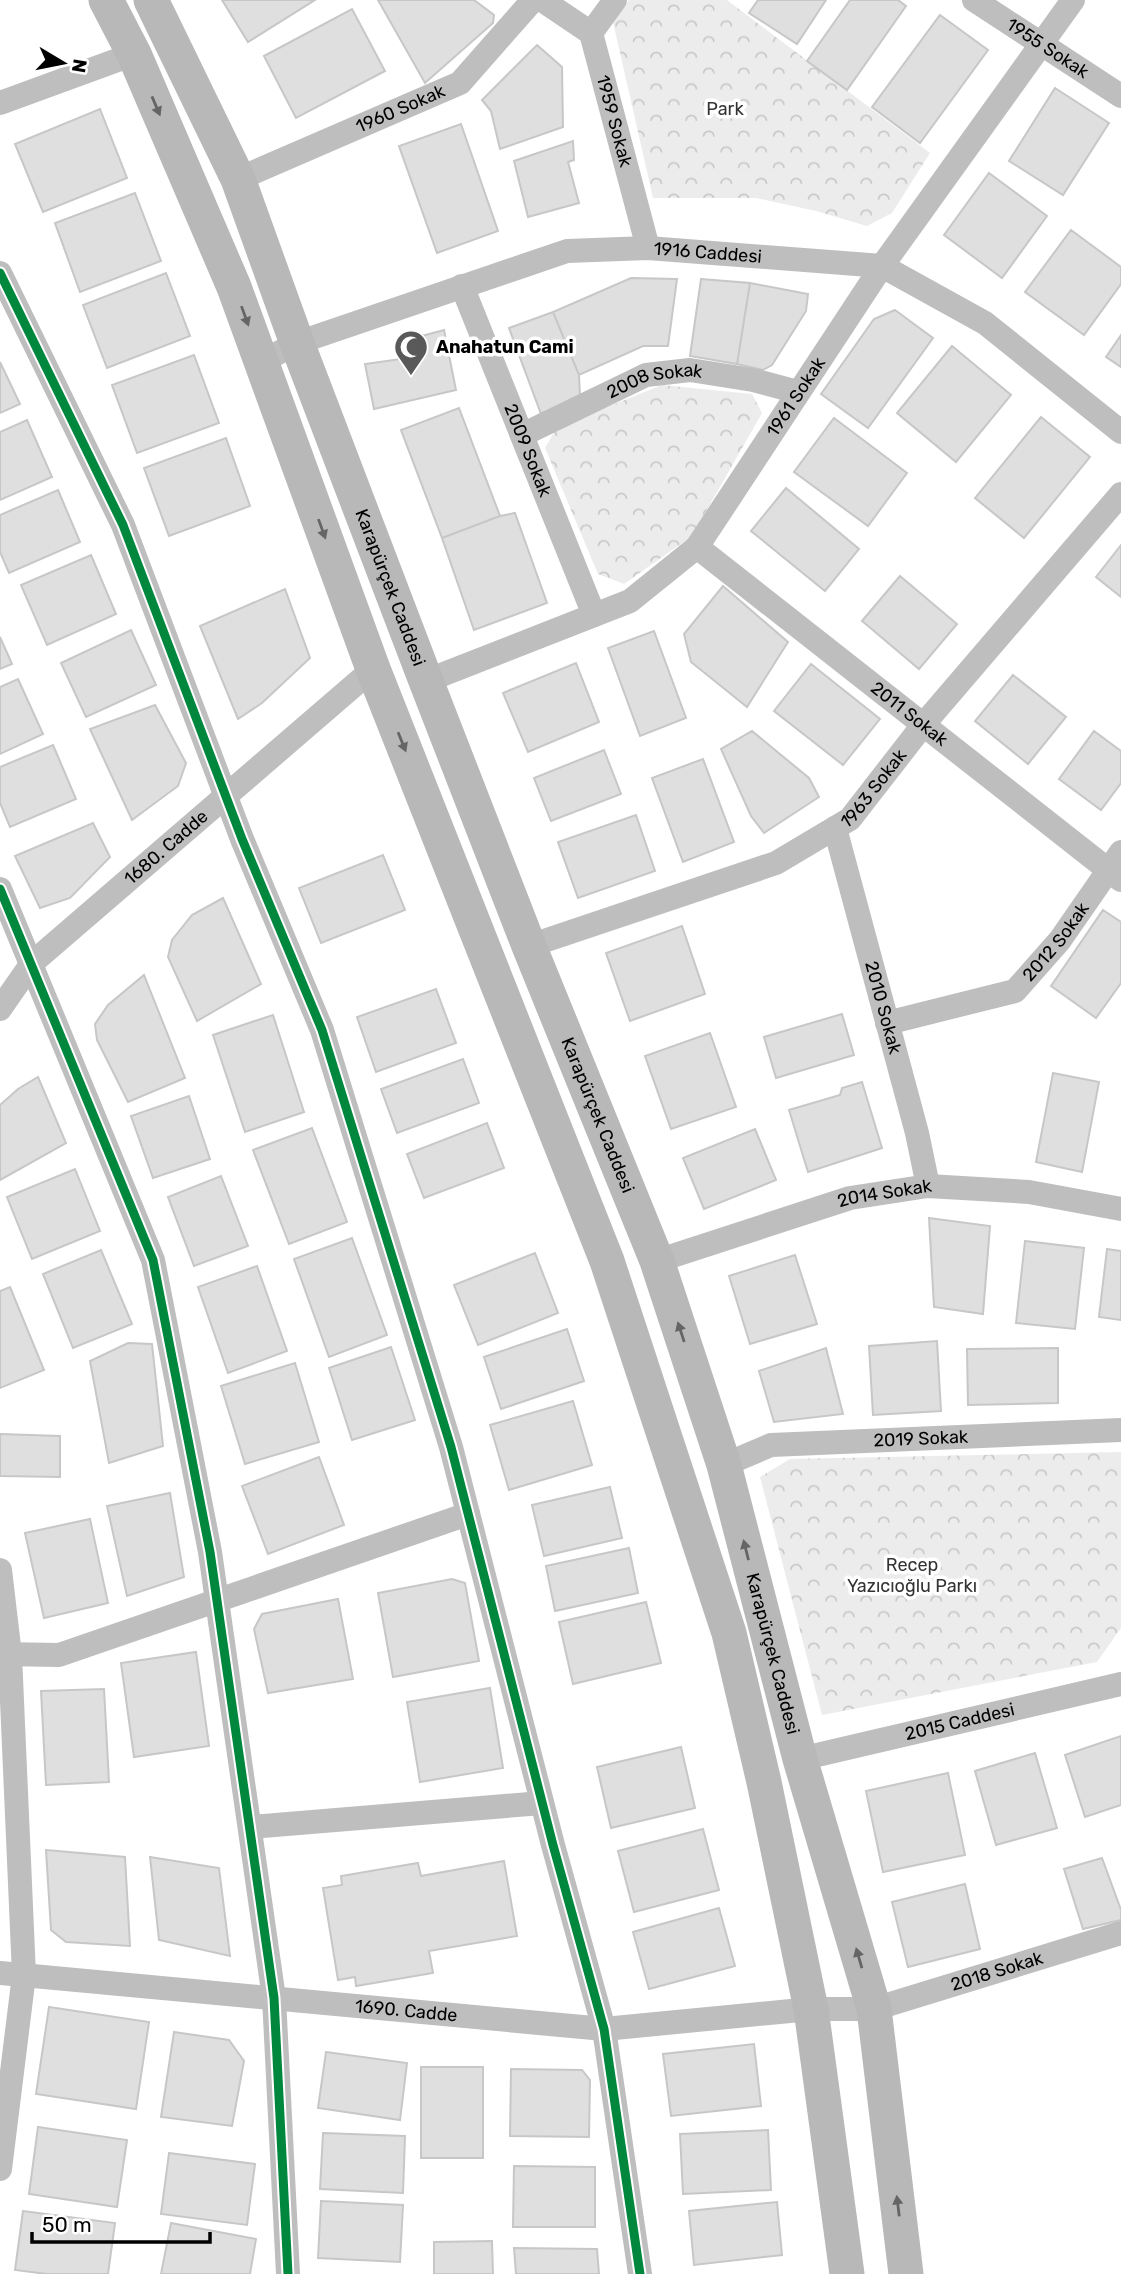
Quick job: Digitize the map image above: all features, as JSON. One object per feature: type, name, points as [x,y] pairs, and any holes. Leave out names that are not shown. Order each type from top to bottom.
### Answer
[{"type":"main road","points":[[106,0],[134,54],[234,287],[373,669],[607,1261],[725,1620],[764,1782],[811,2009],[847,2274]]},
{"type":"main road","name":"Karapürçek Caddesi","points":[[150,0],[238,179],[297,343],[426,681],[529,946],[657,1261],[724,1465],[800,1759],[874,2009],[906,2274]]},
{"type":"street","name":"1960 Sokak","points":[[238,179],[460,83],[533,0]]},
{"type":"street","points":[[542,0],[591,33],[615,0]]},
{"type":"street","name":"1955 Sokak","points":[[974,0],[1121,96]]},
{"type":"street","name":"1961 Sokak","points":[[426,681],[630,601],[697,547],[882,266],[1073,0]]},
{"type":"street","name":"1959 Sokak","points":[[591,33],[648,248]]},
{"type":"street","points":[[0,103],[134,54]]},
{"type":"street","name":"1916 Caddesi","points":[[261,362],[297,343],[568,251],[648,248],[882,266],[985,323],[1121,432]]},
{"type":"street","points":[[0,274],[123,525],[226,796],[322,1030],[451,1447],[542,1802],[604,2029],[640,2274]]},
{"type":"street","name":"2009 Sokak","points":[[462,286],[594,615]]},
{"type":"street","name":"2008 Sokak","points":[[522,435],[646,375],[690,370],[752,380],[798,392]]},
{"type":"street","name":"1963 Sokak","points":[[529,946],[776,863],[849,819],[923,725],[1121,494]]},
{"type":"street","name":"2011 Sokak","points":[[697,547],[923,725],[1117,868]]},
{"type":"street","name":"1680. Cadde","points":[[0,1009],[32,962],[373,669]]},
{"type":"street","name":"2010 Sokak","points":[[835,828],[928,1186]]},
{"type":"street","name":"2012 Sokak","points":[[887,1023],[1015,991],[1117,868]]},
{"type":"street","points":[[0,889],[153,1260],[211,1552],[274,1998],[288,2274]]},
{"type":"street","name":"2014 Sokak","points":[[657,1261],[850,1198],[928,1186],[1029,1192],[1121,1209]]},
{"type":"street","name":"2019 Sokak","points":[[724,1465],[771,1445],[1121,1430]]},
{"type":"street","points":[[5,1654],[59,1656],[468,1514]]},
{"type":"street","points":[[0,1570],[5,1654],[12,1974],[0,2169]]},
{"type":"street","name":"2015 Caddesi","points":[[800,1759],[1121,1684]]},
{"type":"street","points":[[251,1827],[542,1802]]},
{"type":"street","name":"2018 Sokak","points":[[811,2009],[874,2009],[1121,1933]]},
{"type":"street","name":"1690. Cadde","points":[[12,1974],[604,2029],[811,2009]]},
{"type":"green space","name":"Park","points":[[629,0],[727,0],[930,153],[892,213],[867,226],[756,198],[653,198],[613,22]]},
{"type":"green space","points":[[662,385],[752,394],[762,413],[692,536],[624,584],[598,574],[545,448],[557,427]]},
{"type":"green space","name":"Recep Yazıcıoğlu Parkı","points":[[1121,1452],[1121,1628],[1097,1662],[822,1715],[760,1477],[790,1459]]},
{"type":"building","points":[[222,0],[315,0],[248,42]]},
{"type":"building","points":[[378,0],[474,0],[494,15],[493,23],[425,83]]},
{"type":"building","points":[[758,0],[826,0],[797,44],[749,13]]},
{"type":"building","points":[[850,0],[898,0],[906,6],[847,90],[807,61]]},
{"type":"building","points":[[352,9],[385,71],[296,118],[264,56]]},
{"type":"building","points":[[940,15],[988,50],[920,143],[872,107]]},
{"type":"building","points":[[537,45],[562,67],[563,127],[500,149],[491,111],[482,100]]},
{"type":"building","points":[[1055,88],[1109,123],[1063,195],[1009,161]]},
{"type":"building","points":[[100,109],[127,178],[43,212],[15,144]]},
{"type":"building","points":[[461,124],[498,231],[437,253],[399,146]]},
{"type":"building","points":[[573,141],[574,160],[568,162],[579,203],[528,217],[514,161]]},
{"type":"building","points":[[989,173],[1047,216],[1002,278],[944,235]]},
{"type":"building","points":[[135,193],[161,261],[80,292],[55,223]]},
{"type":"building","points":[[1071,230],[1121,267],[1121,284],[1084,335],[1025,292]]},
{"type":"building","points":[[166,273],[190,336],[107,368],[83,305]]},
{"type":"building","points":[[631,278],[677,279],[668,346],[643,346],[579,375],[553,312]]},
{"type":"building","points":[[701,279],[750,283],[737,364],[690,356]]},
{"type":"building","points":[[750,283],[808,294],[806,311],[772,365],[763,370],[737,364]]},
{"type":"building","points":[[895,310],[933,338],[868,428],[821,394],[874,319]]},
{"type":"building","points":[[553,312],[579,375],[580,397],[541,414],[509,328]]},
{"type":"building","name":"Anahatun Cami","points":[[444,330],[456,390],[374,409],[365,364],[408,358],[403,341]]},
{"type":"building","points":[[1121,335],[1121,367],[1106,357]]},
{"type":"building","points":[[952,346],[1011,395],[956,462],[897,413]]},
{"type":"building","points":[[194,355],[219,423],[137,453],[112,385]]},
{"type":"building","points":[[0,362],[20,404],[0,413]]},
{"type":"building","points":[[459,408],[500,516],[442,538],[401,430]]},
{"type":"building","points":[[1041,417],[1090,457],[1024,538],[975,498]]},
{"type":"building","points":[[834,418],[907,473],[868,526],[794,472]]},
{"type":"building","points":[[27,420],[52,477],[0,500],[0,432]]},
{"type":"building","points":[[226,438],[250,506],[169,536],[144,468]]},
{"type":"building","points":[[786,488],[859,549],[825,591],[751,531]]},
{"type":"building","points":[[58,490],[80,542],[9,573],[0,552],[0,515]]},
{"type":"building","points":[[515,513],[547,603],[474,630],[442,538]]},
{"type":"building","points":[[1121,545],[1121,597],[1096,577]]},
{"type":"building","points":[[91,555],[116,614],[47,645],[21,585]]},
{"type":"building","points":[[900,576],[957,624],[919,669],[862,621]]},
{"type":"building","points":[[723,586],[788,642],[747,707],[691,662],[684,634]]},
{"type":"building","points":[[285,589],[310,658],[262,703],[238,719],[200,626]]},
{"type":"building","points":[[131,630],[156,685],[86,717],[61,663]]},
{"type":"building","points":[[654,631],[686,718],[640,736],[608,648]]},
{"type":"building","points":[[0,637],[12,664],[0,669]]},
{"type":"building","points":[[576,663],[599,722],[528,752],[503,693]]},
{"type":"building","points":[[811,664],[880,719],[843,765],[774,711]]},
{"type":"building","points":[[1013,675],[1066,717],[1028,764],[975,721]]},
{"type":"building","points":[[18,679],[43,734],[0,754],[0,687]]},
{"type":"building","points":[[155,705],[186,763],[178,786],[132,820],[90,729]]},
{"type":"building","points":[[752,731],[809,778],[819,797],[764,833],[751,816],[721,749]]},
{"type":"building","points":[[1094,731],[1121,751],[1121,783],[1101,810],[1059,779]]},
{"type":"building","points":[[53,745],[76,799],[10,827],[0,803],[0,767]]},
{"type":"building","points":[[604,750],[621,794],[551,821],[534,778]]},
{"type":"building","points":[[703,759],[734,842],[683,862],[652,778]]},
{"type":"building","points":[[636,815],[655,871],[578,898],[558,842]]},
{"type":"building","points":[[93,823],[110,857],[70,898],[40,908],[15,856]]},
{"type":"building","points":[[383,855],[405,910],[321,943],[299,888]]},
{"type":"building","points":[[223,898],[261,984],[197,1021],[168,957],[172,940],[192,915]]},
{"type":"building","points":[[1103,910],[1121,922],[1121,983],[1096,1018],[1051,986]]},
{"type":"building","points":[[682,926],[705,994],[630,1021],[606,953]]},
{"type":"building","points":[[144,975],[185,1078],[128,1102],[97,1040],[95,1024],[108,1005]]},
{"type":"building","points":[[436,989],[456,1043],[376,1072],[357,1017]]},
{"type":"building","points":[[842,1014],[854,1055],[776,1078],[764,1037]]},
{"type":"building","points":[[273,1015],[304,1112],[245,1132],[213,1035]]},
{"type":"building","points":[[710,1033],[736,1107],[671,1129],[645,1056]]},
{"type":"building","points":[[463,1059],[479,1103],[397,1133],[381,1089]]},
{"type":"building","points":[[1053,1073],[1099,1082],[1082,1172],[1036,1162]]},
{"type":"building","points":[[38,1077],[66,1143],[0,1180],[0,1105],[18,1089]]},
{"type":"building","points":[[862,1082],[882,1148],[808,1172],[789,1110],[840,1095],[842,1088]]},
{"type":"building","points":[[189,1096],[210,1159],[153,1178],[131,1116]]},
{"type":"building","points":[[487,1123],[504,1168],[424,1198],[407,1154]]},
{"type":"building","points":[[312,1128],[347,1222],[289,1244],[253,1150]]},
{"type":"building","points":[[755,1129],[776,1180],[704,1209],[683,1158]]},
{"type":"building","points":[[75,1169],[100,1231],[32,1259],[7,1197]]},
{"type":"building","points":[[221,1176],[248,1246],[194,1266],[168,1197]]},
{"type":"building","points":[[929,1218],[990,1226],[983,1314],[934,1307]]},
{"type":"building","points":[[352,1238],[387,1335],[329,1357],[294,1259]]},
{"type":"building","points":[[1025,1241],[1084,1248],[1075,1329],[1016,1323]]},
{"type":"building","points":[[1107,1249],[1121,1251],[1121,1320],[1099,1317]]},
{"type":"building","points":[[101,1250],[132,1324],[73,1348],[43,1274]]},
{"type":"building","points":[[535,1253],[558,1313],[478,1345],[454,1285]]},
{"type":"building","points":[[795,1255],[817,1324],[750,1344],[729,1276]]},
{"type":"building","points":[[257,1266],[287,1351],[228,1373],[198,1287]]},
{"type":"building","points":[[10,1287],[44,1370],[0,1388],[0,1291]]},
{"type":"building","points":[[567,1329],[584,1381],[501,1409],[484,1357]]},
{"type":"building","points":[[937,1341],[941,1411],[873,1415],[869,1346]]},
{"type":"building","points":[[128,1343],[152,1344],[163,1446],[109,1463],[90,1361]]},
{"type":"building","points":[[391,1347],[415,1420],[352,1440],[329,1368]]},
{"type":"building","points":[[826,1348],[843,1414],[774,1422],[759,1371]]},
{"type":"building","points":[[1058,1348],[1058,1403],[968,1405],[967,1349]]},
{"type":"building","points":[[295,1363],[319,1442],[245,1464],[221,1386]]},
{"type":"building","points":[[573,1401],[592,1465],[509,1490],[490,1425]]},
{"type":"building","points":[[0,1434],[60,1436],[60,1477],[0,1476]]},
{"type":"building","points":[[319,1457],[344,1525],[268,1554],[242,1486]]},
{"type":"building","points":[[610,1487],[622,1538],[544,1556],[532,1505]]},
{"type":"building","points":[[170,1493],[184,1577],[127,1596],[107,1506]]},
{"type":"building","points":[[90,1519],[108,1603],[44,1618],[25,1533]]},
{"type":"building","points":[[629,1548],[638,1593],[555,1611],[546,1566]]},
{"type":"building","points":[[452,1579],[465,1583],[479,1661],[393,1677],[378,1593]]},
{"type":"building","points":[[338,1599],[353,1679],[268,1693],[254,1629],[262,1614]]},
{"type":"building","points":[[646,1602],[661,1663],[573,1684],[559,1622]]},
{"type":"building","points":[[196,1652],[209,1746],[134,1757],[121,1663]]},
{"type":"building","points":[[490,1688],[503,1768],[420,1782],[407,1702]]},
{"type":"building","points":[[104,1689],[109,1782],[46,1785],[41,1691]]},
{"type":"building","points":[[1121,1736],[1121,1805],[1085,1817],[1065,1755]]},
{"type":"building","points":[[681,1747],[695,1808],[611,1828],[597,1767]]},
{"type":"building","points":[[1035,1753],[1057,1828],[996,1845],[975,1771]]},
{"type":"building","points":[[948,1773],[965,1855],[883,1872],[866,1791]]},
{"type":"building","points":[[703,1829],[719,1890],[634,1912],[618,1851]]},
{"type":"building","points":[[46,1850],[125,1857],[130,1946],[66,1942],[51,1930]]},
{"type":"building","points":[[150,1857],[219,1868],[230,1956],[159,1940]]},
{"type":"building","points":[[1102,1858],[1121,1910],[1121,1920],[1083,1929],[1064,1869]]},
{"type":"building","points":[[504,1861],[517,1936],[429,1951],[433,1973],[356,1986],[355,1977],[338,1980],[323,1888],[342,1885],[341,1876],[418,1863],[421,1876]]},
{"type":"building","points":[[965,1884],[980,1949],[908,1967],[892,1902]]},
{"type":"building","points":[[719,1908],[735,1966],[649,1989],[633,1932]]},
{"type":"building","points":[[49,2007],[149,2022],[136,2109],[36,2094]]},
{"type":"building","points":[[174,2032],[229,2040],[244,2061],[232,2126],[161,2117]]},
{"type":"building","points":[[754,2044],[761,2106],[671,2116],[663,2054]]},
{"type":"building","points":[[326,2052],[407,2063],[400,2120],[318,2108]]},
{"type":"building","points":[[421,2067],[483,2067],[483,2158],[421,2158]]},
{"type":"building","points":[[511,2069],[582,2070],[590,2080],[589,2137],[510,2136]]},
{"type":"building","points":[[38,2127],[127,2140],[117,2207],[29,2194]]},
{"type":"building","points":[[768,2130],[771,2190],[683,2194],[680,2134]]},
{"type":"building","points":[[323,2133],[405,2136],[403,2193],[320,2189]]},
{"type":"building","points":[[169,2153],[255,2164],[247,2225],[161,2214]]},
{"type":"building","points":[[514,2166],[595,2167],[595,2227],[513,2227]]},
{"type":"building","points":[[321,2201],[403,2205],[400,2262],[318,2258]]},
{"type":"building","points":[[777,2202],[782,2255],[694,2265],[689,2211]]},
{"type":"building","points":[[23,2211],[115,2223],[108,2274],[47,2274],[15,2270]]},
{"type":"building","points":[[171,2223],[256,2239],[250,2274],[161,2274]]},
{"type":"building","points":[[492,2241],[493,2274],[434,2274],[434,2242]]},
{"type":"building","points":[[514,2248],[597,2249],[599,2274],[516,2274]]},
{"type":"cycle path","points":[[0,273],[123,525],[242,839],[322,1030],[451,1447],[553,1845],[604,2029],[640,2274]]},
{"type":"cycle path","points":[[0,889],[153,1260],[210,1552],[274,1998],[288,2274]]},
{"type":"place","name":"Anahatun Cami","points":[[411,377]]}]
